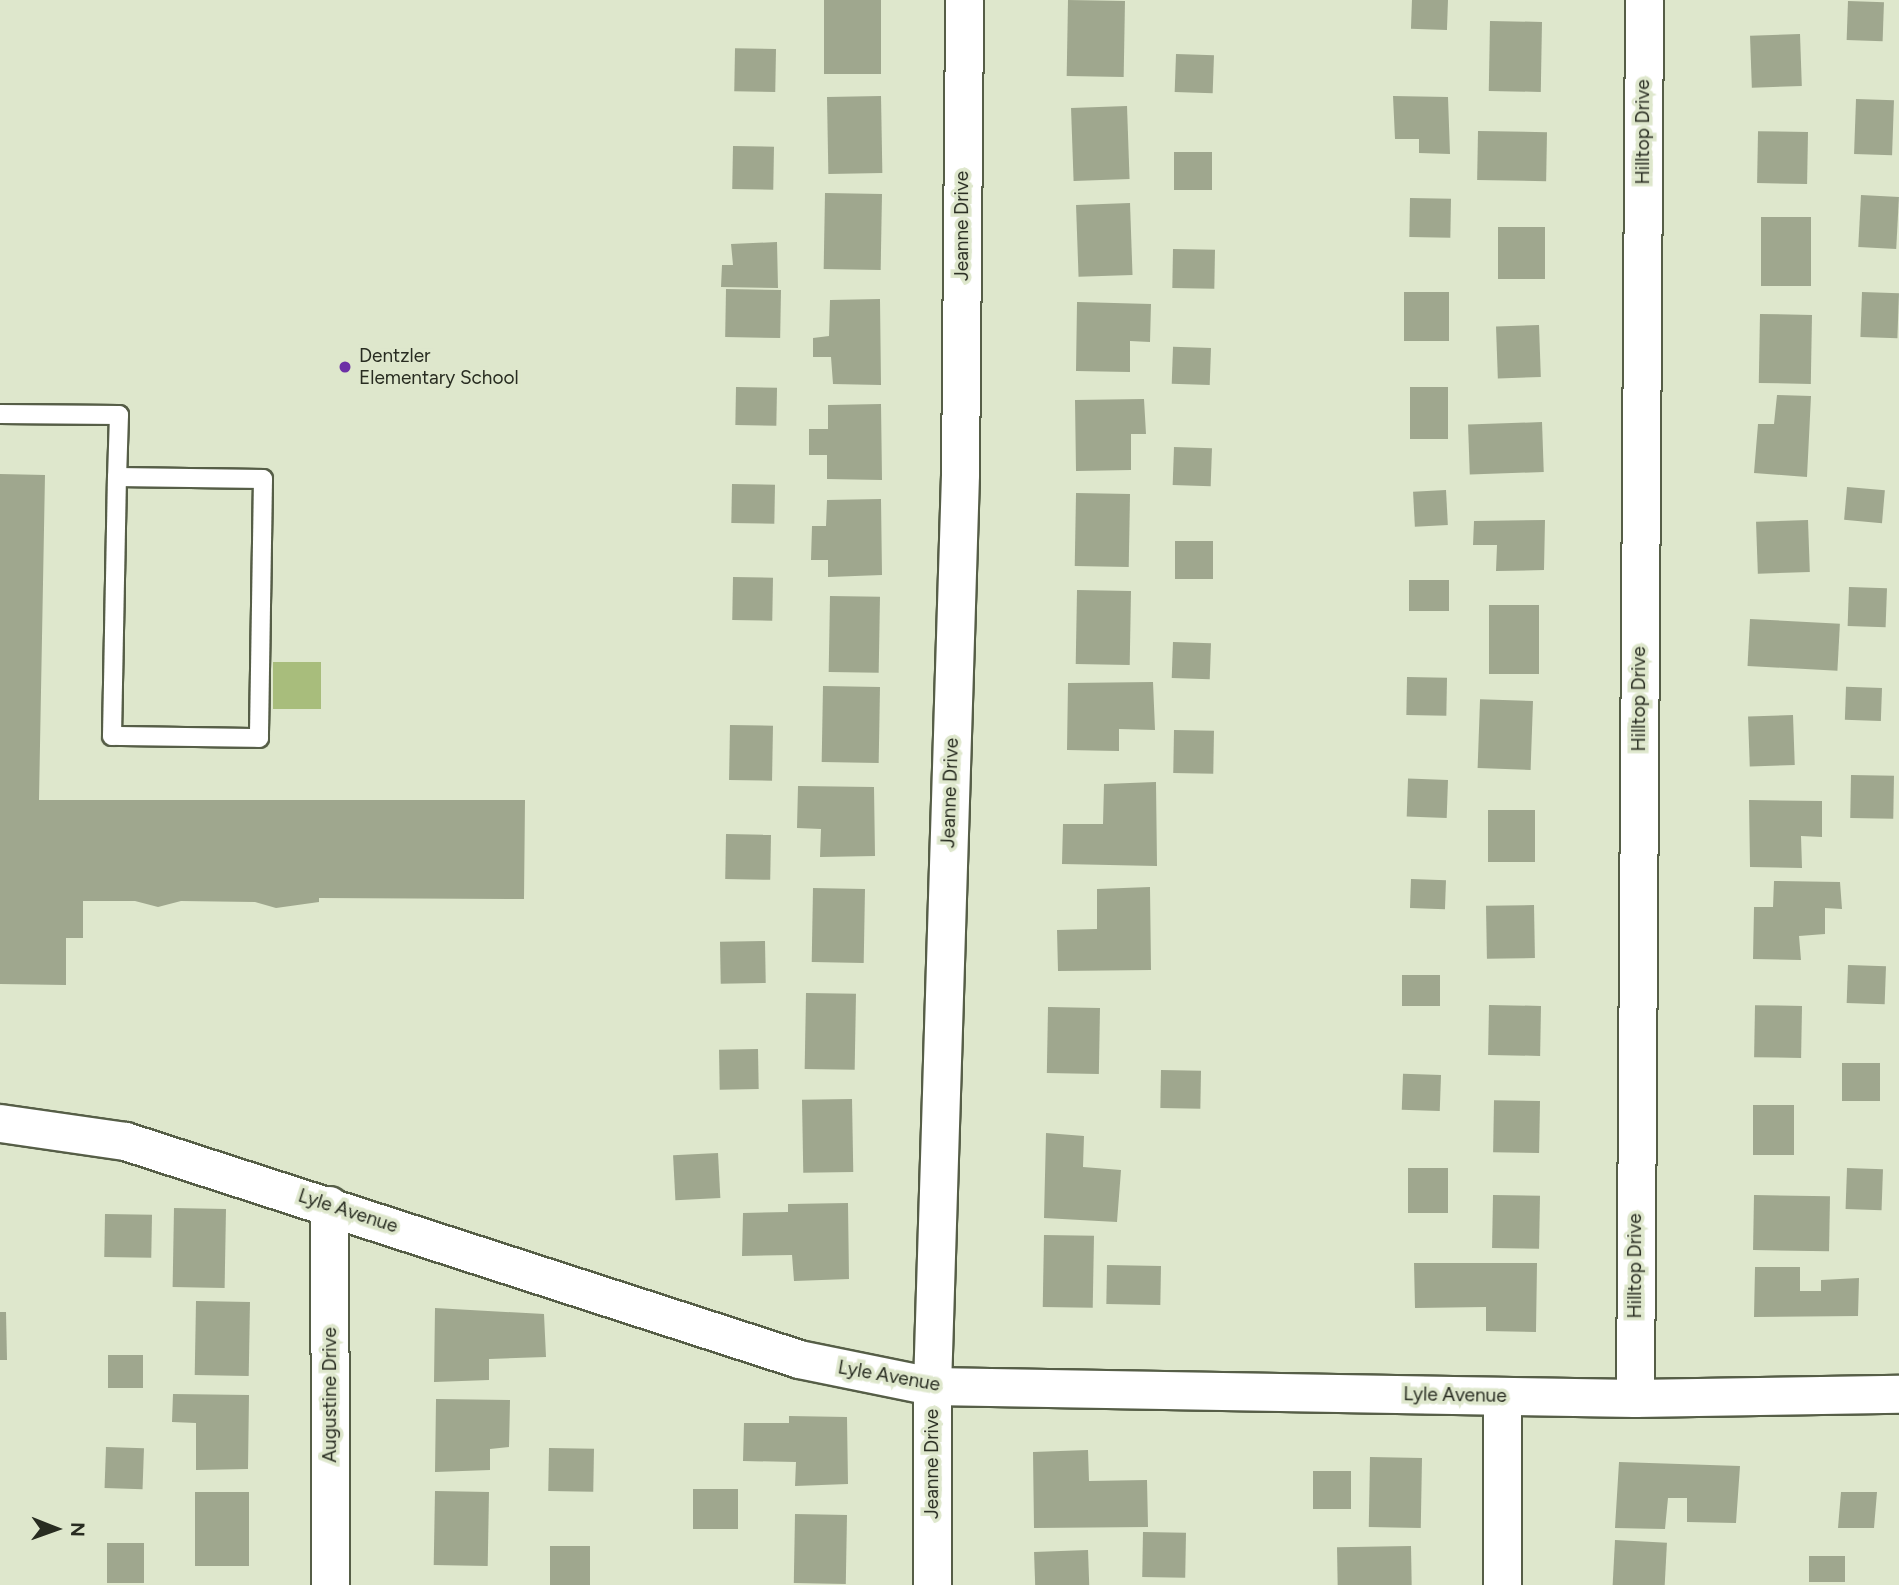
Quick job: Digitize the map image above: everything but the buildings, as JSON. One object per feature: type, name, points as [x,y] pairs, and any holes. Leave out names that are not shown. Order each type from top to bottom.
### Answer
[{"type":"street","name":"Jeanne Drive","points":[[932,1585],[932,1386],[960,474],[964,0]]},
{"type":"street","name":"Hilltop Drive","points":[[1635,1398],[1644,0]]},
{"type":"street","name":"Lyle Avenue","points":[[0,1123],[125,1140],[799,1359],[932,1386],[1635,1398],[1899,1394]]},
{"type":"street","name":"Augustine Drive","points":[[329,1205],[330,1585]]},
{"type":"street","points":[[1502,1396],[1502,1585]]},
{"type":"lane","points":[[0,414],[119,415],[117,477],[112,736],[259,738],[263,479],[117,477]]},
{"type":"green space","points":[[273,662],[321,662],[321,709],[273,709]]},
{"type":"place","name":"Dentzler Elementary School","points":[[345,367]]}]
